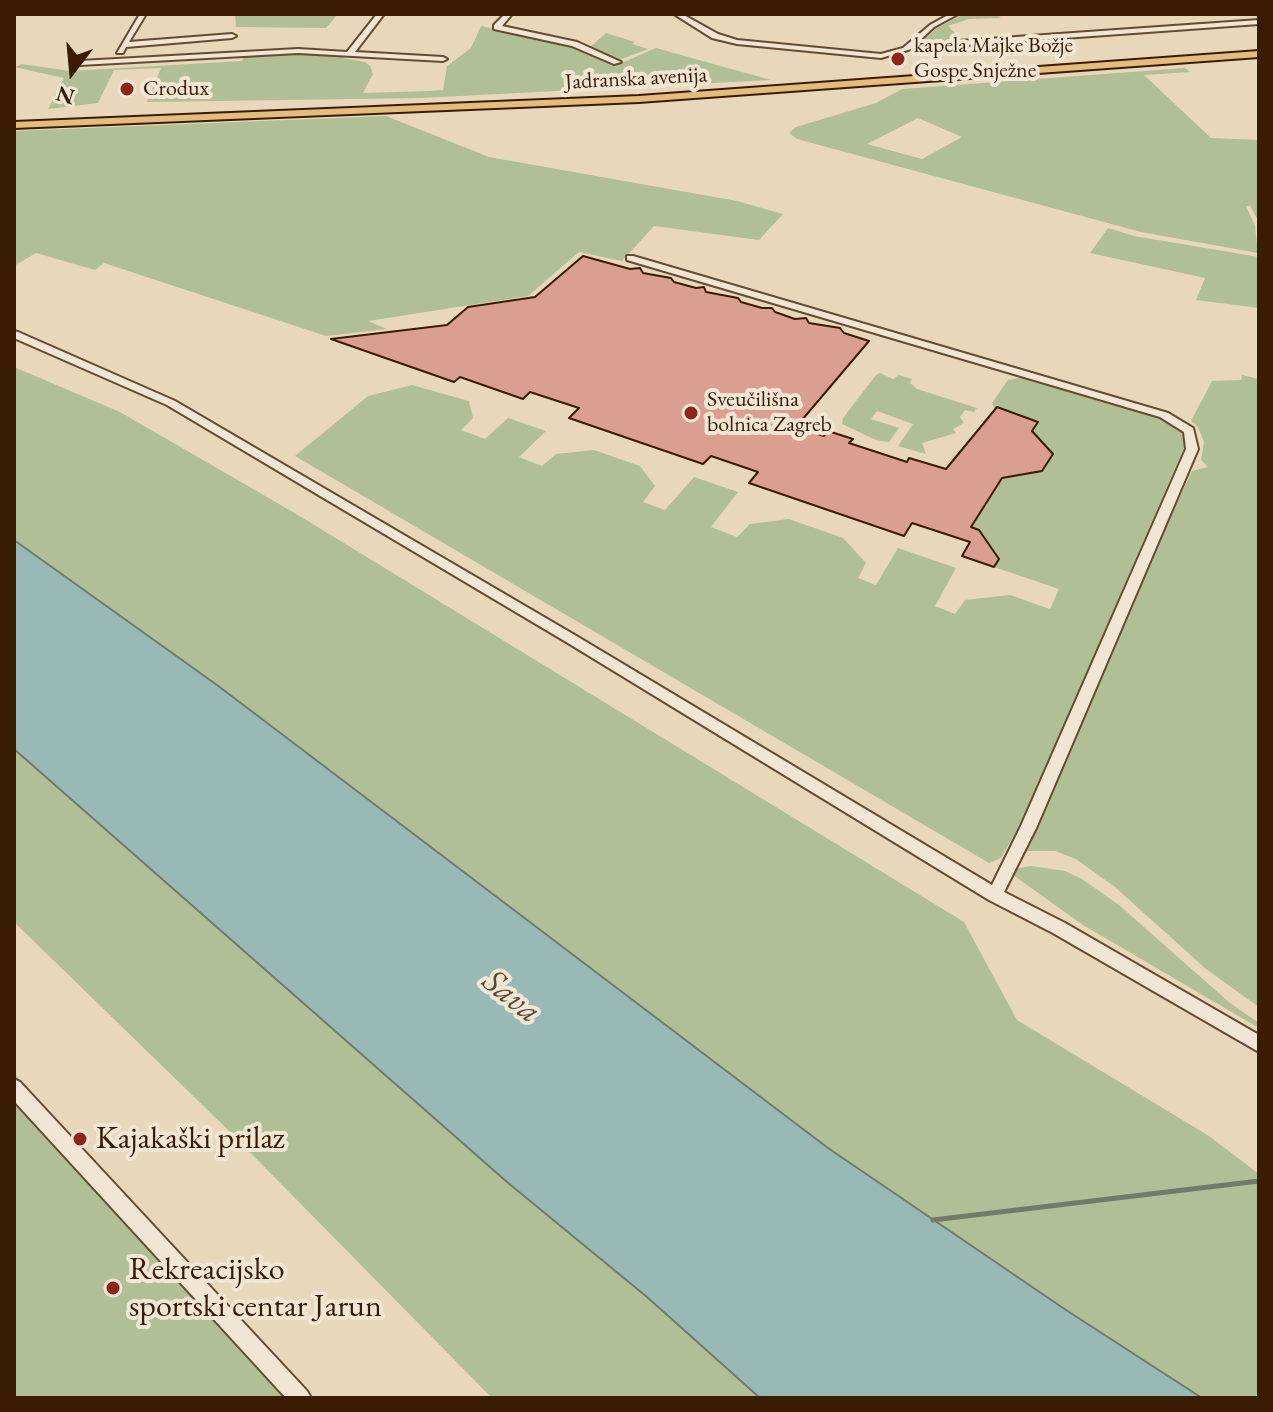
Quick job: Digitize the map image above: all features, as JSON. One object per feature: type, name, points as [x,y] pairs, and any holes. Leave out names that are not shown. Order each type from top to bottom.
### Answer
[{"type":"main road","name":"Jadranska avenija","points":[[14,118],[641,93],[1259,51]]},
{"type":"main road","name":"Jadranska avenija","points":[[14,125],[639,99],[1259,51]]},
{"type":"street","points":[[115,61],[143,14]]},
{"type":"street","points":[[349,54],[381,14]]},
{"type":"street","points":[[509,14],[497,27],[574,44],[617,62]]},
{"type":"street","points":[[677,14],[715,36],[743,43],[867,56],[892,54],[910,47],[1259,22]]},
{"type":"street","points":[[910,47],[932,26],[955,14]]},
{"type":"street","points":[[124,45],[232,36]]},
{"type":"street","points":[[80,63],[298,51],[443,59]]},
{"type":"street","points":[[630,258],[1164,415],[1189,430],[1192,449],[1029,826],[995,895]]},
{"type":"street","points":[[14,334],[104,372],[196,417],[548,624],[995,895],[1059,928],[1259,1044]]},
{"type":"street","points":[[14,1088],[300,1398]]},
{"type":"green space","points":[[235,14],[338,14],[326,28],[236,27]]},
{"type":"green space","points":[[997,14],[1001,18],[969,19],[948,26],[963,41],[920,43],[937,28],[962,15]]},
{"type":"green space","points":[[481,26],[561,42],[617,65],[656,48],[771,80],[421,98],[147,102],[161,68],[114,70],[98,103],[48,109],[64,78],[14,67],[22,64],[70,71],[242,61],[244,55],[288,52],[343,55],[343,58],[365,62],[373,74],[363,93],[443,90],[447,66],[471,48]]},
{"type":"green space","points":[[606,33],[648,49],[617,61],[588,49]]},
{"type":"green space","points":[[1185,68],[1190,72],[1144,75],[1211,138],[1259,140],[1259,222],[1250,206],[1246,206],[1255,226],[1258,253],[1141,232],[797,139],[789,133],[796,127],[876,103],[902,89]],"holes":[[[918,118],[962,137],[922,159],[867,144]]]},
{"type":"green space","points":[[386,116],[489,157],[737,201],[783,214],[759,240],[654,226],[622,261],[579,252],[528,296],[368,321],[387,329],[326,336],[104,263],[95,270],[36,253],[14,266],[14,131]]},
{"type":"green space","points":[[1108,228],[1134,236],[1259,257],[1259,308],[1196,300],[1205,278],[1090,253]]},
{"type":"green space","points":[[14,367],[120,412],[298,515],[964,922],[1017,1020],[1209,1136],[1259,1174],[1259,1398],[1202,1398],[1066,1310],[828,1148],[217,685],[14,540]]},
{"type":"green space","points":[[880,373],[893,379],[899,375],[912,379],[910,383],[917,389],[977,408],[974,412],[965,410],[960,417],[964,423],[953,429],[956,433],[922,443],[926,454],[898,446],[913,424],[877,411],[871,419],[899,428],[889,442],[876,440],[842,424],[843,418]]},
{"type":"green space","points":[[1242,375],[1259,379],[1259,1007],[1206,969],[1115,887],[1076,859],[1055,851],[1023,851],[1141,578],[1192,471],[1208,467],[1201,460],[1204,442],[1198,427],[1191,421],[1212,381],[1241,380]]},
{"type":"green space","points":[[1025,377],[1172,421],[1182,427],[1188,438],[1025,815],[1001,858],[989,863],[295,456],[368,396],[412,385],[469,401],[473,418],[461,430],[485,439],[508,418],[546,431],[519,457],[542,466],[556,454],[594,450],[640,466],[655,486],[643,502],[665,510],[694,477],[738,492],[711,527],[737,537],[750,524],[789,519],[843,538],[866,563],[858,578],[876,585],[898,548],[956,568],[935,606],[955,614],[965,600],[1010,595],[1050,609],[1059,589],[994,567],[999,559],[979,530],[971,527],[1004,474],[1008,477],[1042,471],[1052,454],[1032,431],[1038,422],[994,408],[992,403],[1008,380]]},
{"type":"green space","points":[[14,749],[507,1182],[647,1297],[760,1398],[492,1398],[222,1124],[14,922]]},
{"type":"green space","points":[[1031,866],[1065,871],[1119,905],[1230,1003],[1259,1023],[1259,1028],[1083,925],[1013,875],[1015,869]]},
{"type":"green space","name":"Rekreacijsko sportski centar Jarun","points":[[14,1073],[135,1205],[314,1398],[14,1398]]},
{"type":"water","name":"Sava","points":[[14,540],[217,685],[828,1148],[1066,1310],[1202,1398],[760,1398],[647,1297],[507,1182],[14,749]]},
{"type":"building","name":"Sveučilišna bolnica Zagreb","points":[[583,256],[630,269],[640,268],[643,273],[671,278],[674,282],[696,288],[704,287],[706,292],[772,308],[795,319],[806,318],[809,323],[840,328],[844,333],[869,341],[796,427],[824,436],[828,431],[853,439],[849,443],[907,462],[909,458],[946,469],[997,407],[1038,422],[1032,431],[1053,454],[1042,471],[1002,478],[971,527],[979,530],[999,559],[994,567],[962,556],[970,542],[912,523],[904,536],[749,483],[758,472],[711,456],[703,464],[569,418],[579,408],[530,392],[523,399],[460,377],[454,382],[331,339],[447,325],[468,307],[535,297]]},
{"type":"waterway","points":[[933,1220],[1259,1181]]},
{"type":"place","name":"kapela Majke Božje Gospe Snježne","points":[[898,59]]},
{"type":"place","name":"Crodux","points":[[127,89]]},
{"type":"place","name":"Sveučilišna bolnica Zagreb","points":[[691,413]]},
{"type":"place","name":"Kajakaški prilaz","points":[[80,1139]]},
{"type":"place","name":"Rekreacijsko sportski centar Jarun","points":[[113,1288]]}]
